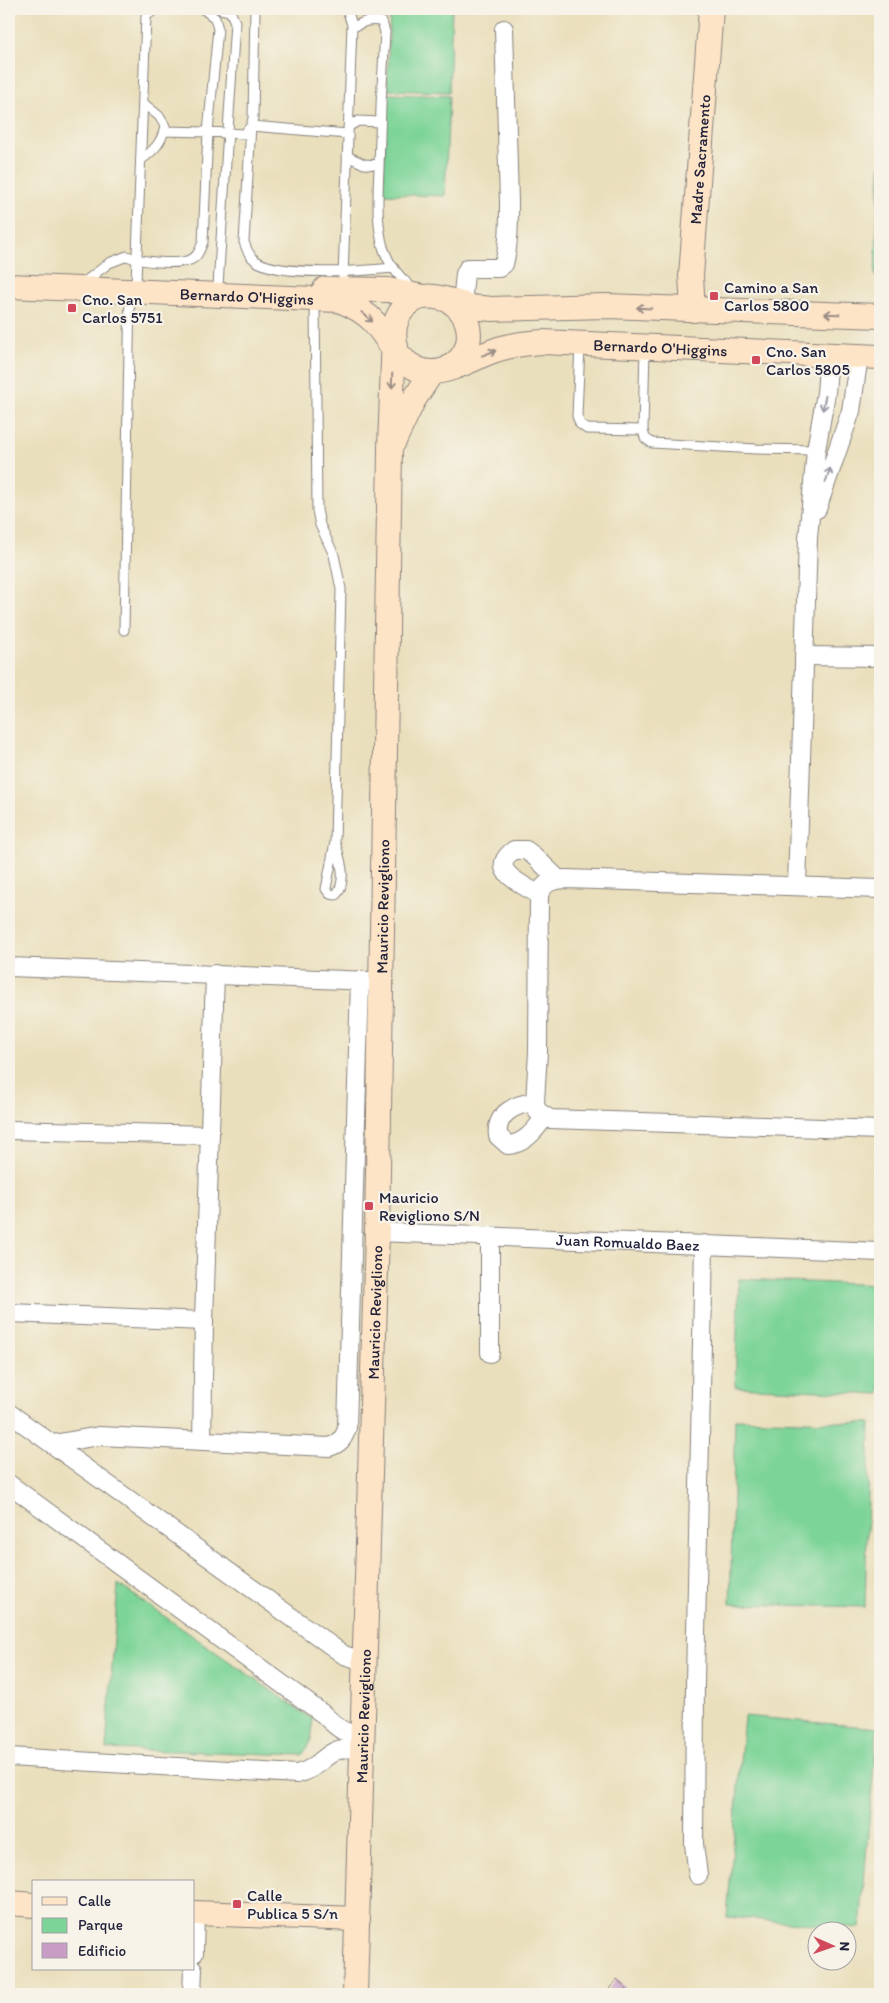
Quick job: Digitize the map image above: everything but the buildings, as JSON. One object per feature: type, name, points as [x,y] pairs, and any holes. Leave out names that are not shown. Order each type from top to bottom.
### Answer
[{"type":"main road","name":"Madre Sacramento","points":[[693,310],[691,276],[711,9]]},
{"type":"main road","name":"Bernardo O'Higgins","points":[[9,277],[87,280],[134,278],[218,286],[343,281],[423,297],[432,296],[492,309],[574,306],[880,316]]},
{"type":"main road","name":"Bernardo O'Higgins","points":[[9,286],[134,278],[339,300],[356,308],[373,321],[414,368],[438,371],[508,347],[542,342],[870,356]]},
{"type":"main road","points":[[396,346],[395,324],[408,304],[423,297]]},
{"type":"main road","points":[[438,371],[459,360],[464,353],[470,336],[469,327],[462,311],[455,302]]},
{"type":"main road","name":"Mauricio Revigliono","points":[[355,1994],[377,1232],[371,981],[390,449],[396,346]]},
{"type":"main road","name":"Mauricio Revigliono","points":[[390,449],[413,402],[438,371]]},
{"type":"main road","points":[[9,1903],[32,1905]]},
{"type":"main road","points":[[195,1913],[358,1919]]},
{"type":"street","points":[[455,302],[468,268],[499,268],[504,264],[506,257],[509,202],[504,28]]},
{"type":"street","points":[[797,886],[808,538],[816,450],[826,393],[829,355]]},
{"type":"street","points":[[808,538],[870,356]]},
{"type":"street","points":[[804,656],[880,658]]},
{"type":"street","points":[[539,895],[507,876],[505,860],[509,853],[514,850],[526,850],[558,879]]},
{"type":"street","points":[[880,889],[558,879],[546,883],[539,895],[538,1052],[535,1102],[537,1111],[550,1119],[880,1130]]},
{"type":"street","points":[[9,967],[371,981],[347,1418],[344,1437],[336,1445],[329,1447],[99,1436],[53,1444]]},
{"type":"street","points":[[202,1441],[215,974]]},
{"type":"street","points":[[535,1102],[522,1103],[504,1114],[500,1122],[498,1136],[508,1145],[515,1144],[538,1128],[544,1117]]},
{"type":"street","points":[[9,1130],[210,1136]]},
{"type":"street","name":"Juan Romualdo Baez","points":[[377,1232],[880,1252]]},
{"type":"street","points":[[490,1236],[490,1353]]},
{"type":"street","points":[[698,1875],[694,1844],[695,1682],[704,1244]]},
{"type":"street","points":[[9,1313],[204,1321]]},
{"type":"street","points":[[9,1413],[344,1655],[366,1662]]},
{"type":"street","points":[[9,1484],[347,1734],[363,1741]]},
{"type":"street","points":[[332,1753],[334,1724]]},
{"type":"street","points":[[9,1757],[297,1774],[309,1771],[332,1753],[363,1741]]},
{"type":"street","points":[[192,1994],[193,1970]]},
{"type":"lane","points":[[124,630],[134,278],[141,160],[146,16],[156,9]]},
{"type":"lane","points":[[205,10],[218,9],[230,11],[235,22],[218,286]]},
{"type":"lane","points":[[255,9],[253,118],[244,242],[249,255],[257,262],[278,268],[343,281],[394,268]]},
{"type":"lane","points":[[343,281],[352,28],[347,9]]},
{"type":"lane","points":[[134,278],[170,262],[191,260],[199,254],[203,242],[208,132],[218,30],[215,18],[205,10]]},
{"type":"lane","points":[[352,28],[361,22],[376,20],[382,22],[385,32],[379,122],[378,200],[383,247],[403,281],[423,297]]},
{"type":"lane","points":[[141,160],[156,148],[162,139],[165,126],[159,116],[143,103]]},
{"type":"lane","points":[[251,126],[348,130],[358,120],[379,122]]},
{"type":"lane","points":[[164,131],[244,134],[251,126]]},
{"type":"lane","points":[[347,156],[364,164],[379,165]]},
{"type":"lane","points":[[315,298],[317,510],[320,525],[334,555],[341,589],[335,842],[326,889],[330,894],[336,895],[341,889],[342,875],[341,861],[335,842]]},
{"type":"lane","points":[[580,344],[577,416],[580,424],[587,429],[644,430]]},
{"type":"lane","points":[[645,347],[645,438],[652,442],[756,449],[816,450]]},
{"type":"green space","points":[[390,9],[452,9],[449,92],[387,90]]},
{"type":"green space","points":[[387,94],[449,96],[445,196],[383,194]]},
{"type":"green space","points":[[880,164],[880,276],[875,276]]},
{"type":"green space","points":[[739,1279],[880,1285],[880,1394],[735,1387]]},
{"type":"green space","points":[[735,1419],[870,1423],[865,1607],[730,1604]]},
{"type":"green space","points":[[118,1584],[312,1719],[311,1738],[302,1755],[106,1749]]},
{"type":"green space","points":[[744,1716],[877,1728],[860,1928],[856,1928],[856,1920],[806,1920],[806,1924],[727,1917]]},
{"type":"place","name":"Camino a San Carlos 5800","points":[[714,296]]},
{"type":"place","name":"Cno. San Carlos 5751","points":[[72,308]]},
{"type":"place","name":"Cno. San Carlos 5805","points":[[756,360]]},
{"type":"place","name":"Mauricio Revigliono S/N","points":[[369,1206]]},
{"type":"place","name":"Calle Publica 5 S/n","points":[[237,1904]]}]
